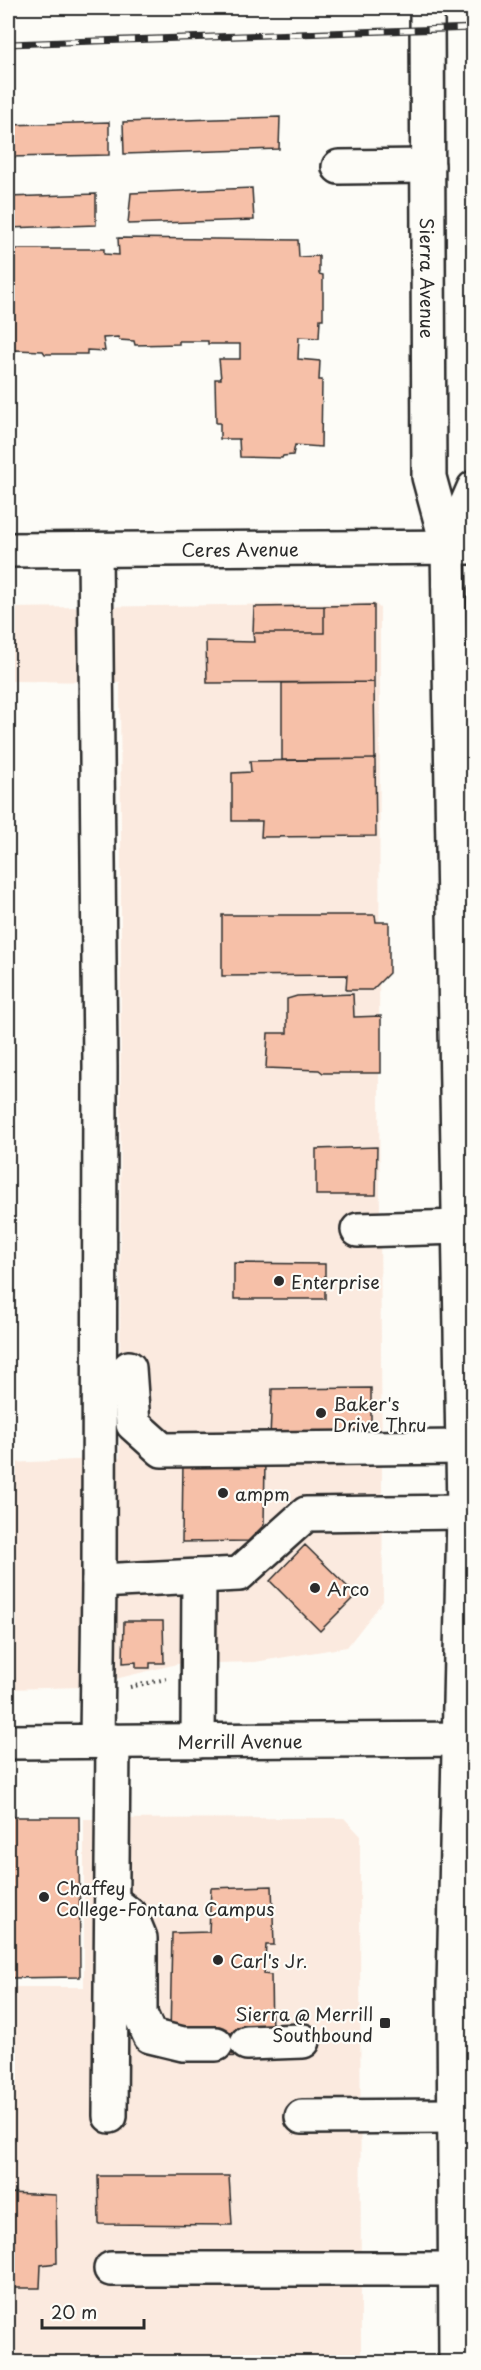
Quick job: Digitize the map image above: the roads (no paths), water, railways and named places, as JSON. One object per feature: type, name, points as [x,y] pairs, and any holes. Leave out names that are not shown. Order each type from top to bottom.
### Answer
[{"type":"main road","name":"Sierra Avenue","points":[[427,8],[429,477],[461,547]]},
{"type":"main road","points":[[339,167],[428,166]]},
{"type":"main road","name":"Sierra Avenue","points":[[456,2362],[456,2269],[465,2224],[455,2116],[464,2055],[466,1739],[460,1227],[461,547],[474,488]]},
{"type":"main road","name":"Ceres Avenue","points":[[8,550],[461,547]]},
{"type":"main road","points":[[95,550],[99,800],[99,1581],[112,1901],[110,2116]]},
{"type":"main road","points":[[358,1230],[460,1227]]},
{"type":"main road","points":[[129,1368],[134,1424],[162,1450],[464,1448]]},
{"type":"main road","points":[[99,1581],[239,1574],[306,1514],[464,1512]]},
{"type":"main road","points":[[198,1741],[199,1576]]},
{"type":"main road","name":"Merrill Avenue","points":[[8,1742],[466,1739]]},
{"type":"main road","points":[[112,1901],[131,1916],[140,1938],[141,2014],[150,2036],[183,2044],[303,2041]]},
{"type":"main road","points":[[302,2117],[455,2116]]},
{"type":"main road","points":[[111,2269],[456,2269]]},
{"type":"railway","points":[[8,44],[474,28]]},
{"type":"place","name":"Enterprise","points":[[279,1281]]},
{"type":"place","name":"Baker's Drive Thru","points":[[321,1413]]},
{"type":"place","name":"ampm","points":[[223,1493]]},
{"type":"place","name":"Arco","points":[[315,1588]]},
{"type":"place","name":"Chaffey College-Fontana Campus","points":[[44,1897]]},
{"type":"place","name":"Carl's Jr.","points":[[218,1960]]},
{"type":"place","name":"Sierra @ Merrill Southbound","points":[[385,2023]]}]
